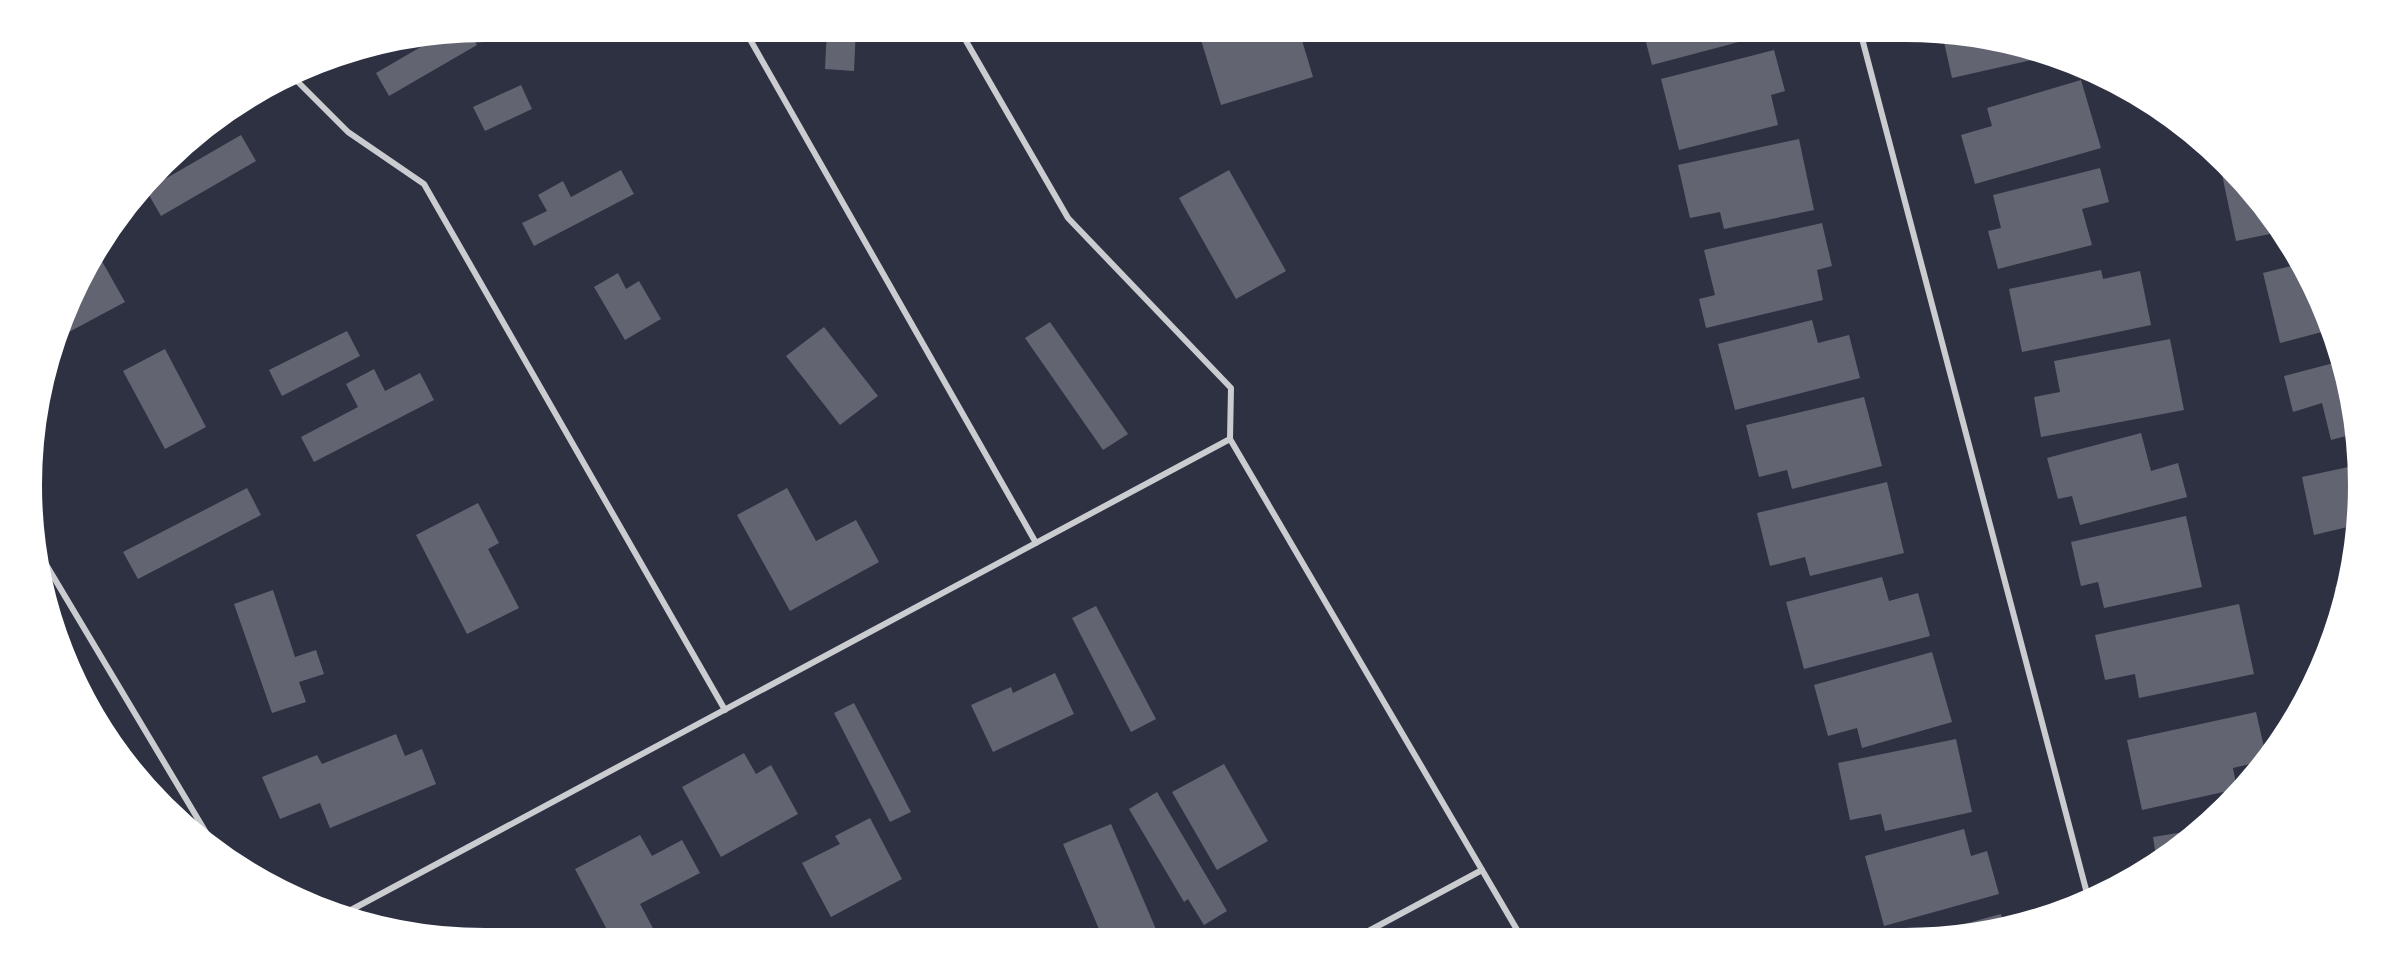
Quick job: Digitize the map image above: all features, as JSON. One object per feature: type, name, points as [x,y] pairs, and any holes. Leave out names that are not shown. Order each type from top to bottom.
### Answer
[{"type":"street","points":[[749,38],[1036,543]]},
{"type":"street","points":[[964,38],[1068,219],[1232,388],[1230,439],[1518,932]]},
{"type":"street","points":[[1862,38],[2087,893]]},
{"type":"street","points":[[295,80],[348,132],[424,184],[725,710]]},
{"type":"street","points":[[349,911],[1230,439]]},
{"type":"street","points":[[44,561],[208,836]]},
{"type":"street","points":[[1367,932],[1482,870]]},
{"type":"building","points":[[473,38],[477,45],[389,96],[376,73],[432,40]]},
{"type":"building","points":[[826,38],[856,38],[854,71],[825,69]]},
{"type":"building","points":[[1200,38],[1301,38],[1313,77],[1221,105]]},
{"type":"building","points":[[1645,38],[1754,38],[1652,65]]},
{"type":"building","points":[[1943,39],[1992,46],[2040,58],[1952,78]]},
{"type":"building","points":[[1774,50],[1785,91],[1771,95],[1778,125],[1679,150],[1661,79]]},
{"type":"building","points":[[2081,80],[2101,148],[1975,184],[1961,135],[1992,126],[1987,108]]},
{"type":"building","points":[[521,85],[532,109],[485,131],[473,107]]},
{"type":"building","points":[[241,135],[256,161],[161,216],[147,192],[153,186]]},
{"type":"building","points":[[1799,139],[1814,210],[1724,229],[1720,212],[1690,218],[1678,165]]},
{"type":"building","points":[[2100,168],[2109,202],[2082,209],[2092,245],[1998,269],[1988,231],[2001,228],[1993,195]]},
{"type":"building","points":[[2221,169],[2241,190],[2275,233],[2236,241]]},
{"type":"building","points":[[621,170],[634,194],[534,246],[522,223],[547,211],[538,195],[563,181],[571,197]]},
{"type":"building","points":[[1229,170],[1286,271],[1236,299],[1179,198]]},
{"type":"building","points":[[1822,223],[1832,266],[1817,270],[1823,300],[1706,328],[1699,299],[1715,295],[1704,250]]},
{"type":"building","points":[[100,257],[125,302],[63,335]]},
{"type":"building","points":[[2295,265],[2325,331],[2280,343],[2263,273]]},
{"type":"building","points":[[2101,270],[2103,279],[2140,271],[2151,325],[2022,352],[2009,289]]},
{"type":"building","points":[[618,273],[626,289],[639,281],[661,319],[625,340],[594,287]]},
{"type":"building","points":[[1812,320],[1818,343],[1849,335],[1860,378],[1735,410],[1718,344]]},
{"type":"building","points":[[1050,322],[1128,434],[1103,450],[1025,338]]},
{"type":"building","points":[[824,327],[878,396],[840,425],[786,356]]},
{"type":"building","points":[[347,331],[360,356],[282,396],[269,370]]},
{"type":"building","points":[[2170,339],[2184,410],[2041,437],[2034,397],[2060,392],[2054,361]]},
{"type":"building","points":[[165,349],[206,427],[165,449],[123,371]]},
{"type":"building","points":[[2335,363],[2350,435],[2331,440],[2322,403],[2293,412],[2284,376]]},
{"type":"building","points":[[374,369],[385,391],[420,373],[434,400],[314,462],[301,437],[358,407],[346,384]]},
{"type":"building","points":[[1864,397],[1882,466],[1792,489],[1787,470],[1759,477],[1746,425]]},
{"type":"building","points":[[2141,433],[2151,471],[2178,463],[2187,497],[2080,525],[2072,496],[2058,499],[2047,458]]},
{"type":"building","points":[[2352,466],[2351,526],[2314,535],[2302,477]]},
{"type":"building","points":[[1887,482],[1904,553],[1810,576],[1805,557],[1770,566],[1757,513]]},
{"type":"building","points":[[247,488],[261,515],[138,579],[123,552]]},
{"type":"building","points":[[787,488],[816,541],[856,520],[879,562],[790,611],[737,515]]},
{"type":"building","points":[[478,503],[499,543],[488,549],[519,608],[467,634],[416,535]]},
{"type":"building","points":[[2186,516],[2202,587],[2104,608],[2098,582],[2081,586],[2071,542]]},
{"type":"building","points":[[1882,577],[1889,601],[1918,593],[1930,636],[1804,669],[1786,602]]},
{"type":"building","points":[[2341,585],[2338,597],[2335,587]]},
{"type":"building","points":[[273,590],[295,657],[316,650],[324,674],[299,682],[306,702],[272,713],[234,604]]},
{"type":"building","points":[[2239,604],[2254,674],[2139,698],[2135,674],[2105,680],[2095,635]]},
{"type":"building","points":[[1096,606],[1156,719],[1131,732],[1072,618]]},
{"type":"building","points":[[1932,652],[1952,722],[1862,748],[1857,728],[1828,736],[1814,685]]},
{"type":"building","points":[[1055,673],[1074,714],[993,752],[971,705],[1011,687],[1013,693]]},
{"type":"building","points":[[854,703],[911,812],[890,822],[834,713]]},
{"type":"building","points":[[2256,712],[2265,750],[2255,763],[2233,768],[2236,785],[2231,790],[2142,810],[2127,740]]},
{"type":"building","points":[[396,734],[405,756],[422,749],[436,784],[330,828],[320,803],[280,819],[262,777],[317,755],[322,764]]},
{"type":"building","points":[[1956,739],[1972,812],[1885,831],[1881,814],[1850,820],[1838,763]]},
{"type":"building","points":[[744,753],[756,774],[771,765],[798,814],[721,857],[682,787]]},
{"type":"building","points":[[1224,764],[1268,841],[1217,870],[1172,792]]},
{"type":"building","points":[[1157,792],[1227,911],[1204,925],[1188,899],[1184,902],[1129,809]]},
{"type":"building","points":[[870,818],[902,879],[831,917],[802,863],[840,844],[835,836]]},
{"type":"building","points":[[1111,824],[1157,932],[1100,932],[1063,844]]},
{"type":"building","points":[[1964,829],[1971,856],[1987,851],[1999,894],[1884,926],[1865,856]]},
{"type":"building","points":[[2187,831],[2156,856],[2153,837]]},
{"type":"building","points":[[640,835],[652,856],[682,840],[700,873],[640,904],[655,932],[608,932],[575,869]]},
{"type":"building","points":[[2001,914],[2003,921],[1963,929],[1934,932]]}]
